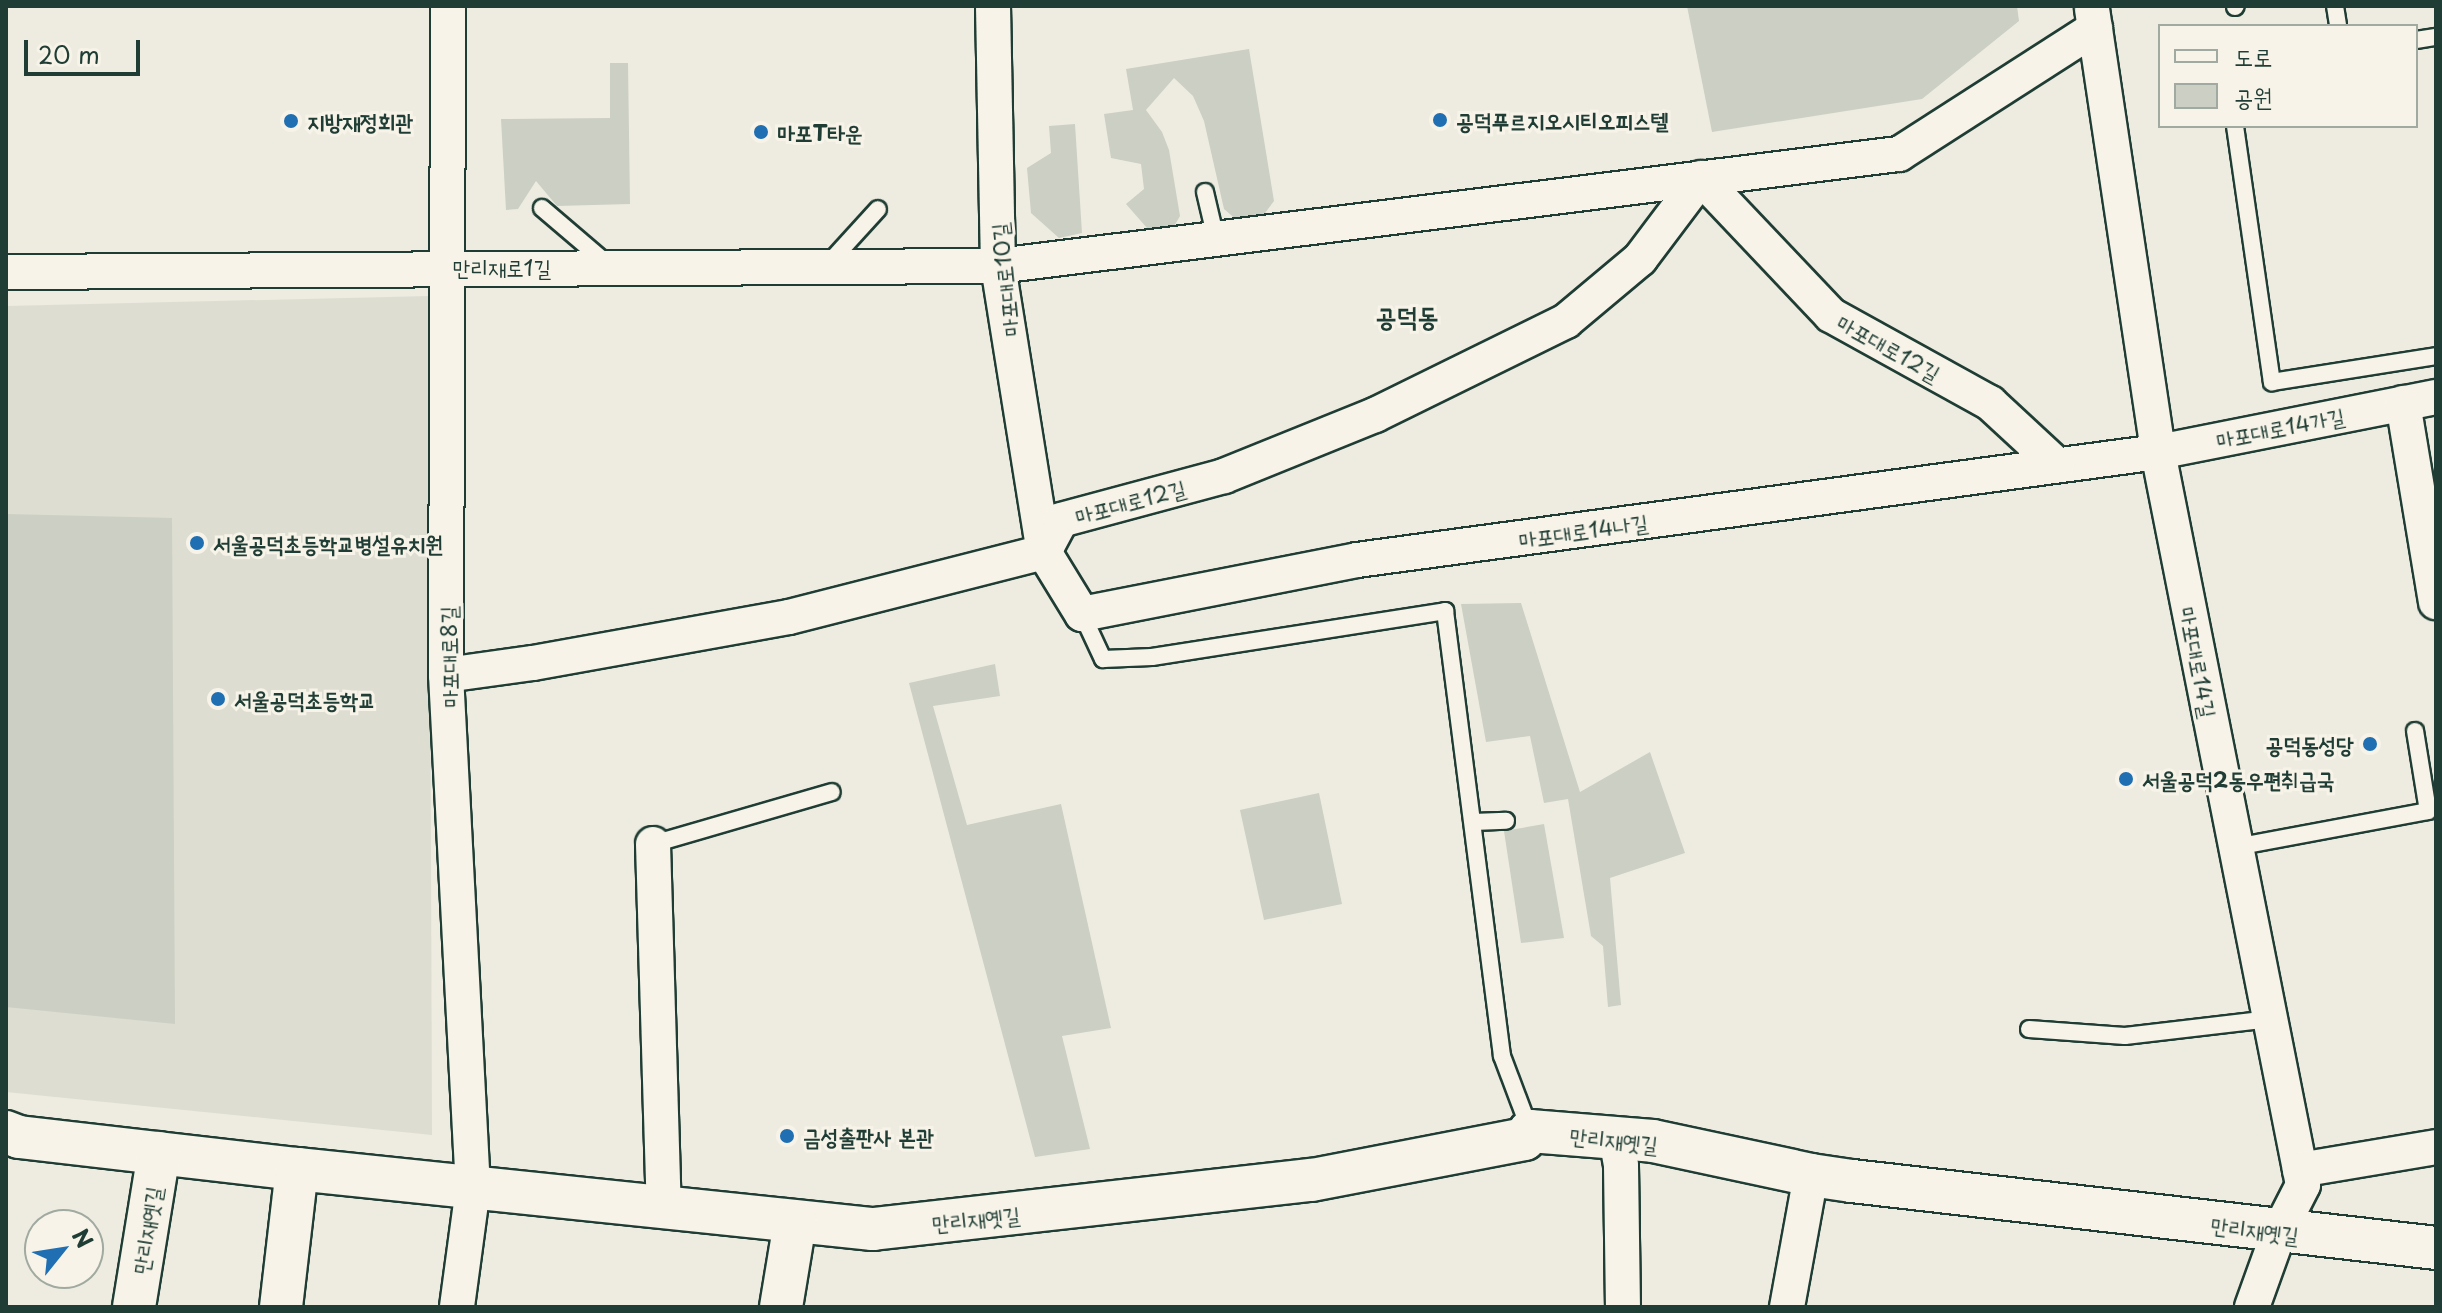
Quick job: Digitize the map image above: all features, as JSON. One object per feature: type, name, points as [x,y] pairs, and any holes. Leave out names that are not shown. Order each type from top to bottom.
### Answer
[{"type":"street","name":"마포대로8길","points":[[448,6],[446,675],[473,1188],[457,1307]]},
{"type":"street","name":"마포대로10길","points":[[993,6],[998,266],[1044,552]]},
{"type":"street","points":[[1701,178],[1899,154],[2093,17]]},
{"type":"street","name":"마포대로14길","points":[[2093,17],[2158,452],[2303,1185],[2279,1232],[2252,1307]]},
{"type":"street","name":"만리재로1길","points":[[6,272],[998,266],[1701,178]]},
{"type":"street","name":"마포대로12길","points":[[1044,552],[1061,520],[1224,476],[1375,415],[1566,321],[1640,259],[1701,178],[1831,315],[1990,403],[2057,465]]},
{"type":"street","name":"마포대로14가길","points":[[2158,452],[2436,397]]},
{"type":"street","points":[[2403,403],[2436,602]]},
{"type":"street","name":"마포대로14나길","points":[[1082,614],[1357,560],[2158,452]]},
{"type":"street","points":[[446,675],[533,663],[789,617],[1044,552],[1082,614]]},
{"type":"street","points":[[653,844],[664,1208]]},
{"type":"street","name":"만리재옛길","points":[[6,1132],[19,1137],[297,1169],[873,1229],[1312,1180],[1524,1139],[1530,1131],[1653,1141],[1811,1175],[2436,1248]]},
{"type":"street","points":[[1616,1137],[1621,1166],[1623,1307]]},
{"type":"street","points":[[2300,1170],[2436,1147]]},
{"type":"street","name":"만리재옛길","points":[[134,1307],[159,1153]]},
{"type":"street","points":[[281,1307],[297,1169]]},
{"type":"street","points":[[1787,1307],[1811,1175]]},
{"type":"street","points":[[781,1307],[795,1222]]},
{"type":"lane","points":[[2235,128],[2272,382],[2436,356]]},
{"type":"lane","points":[[1205,192],[1216,239]]},
{"type":"lane","points":[[542,208],[612,267]]},
{"type":"lane","points":[[825,266],[878,209]]},
{"type":"lane","points":[[1082,614],[1103,659],[1152,657],[1445,611],[1502,1056],[1530,1131]]},
{"type":"lane","points":[[2236,847],[2428,811],[2415,731]]},
{"type":"lane","points":[[653,844],[832,792]]},
{"type":"lane","points":[[1473,822],[1506,821]]},
{"type":"lane","points":[[2029,1029],[2125,1036],[2270,1019]]},
{"type":"shaded area","name":"서울공덕초등학교","points":[[429,296],[432,1135],[6,1092],[6,306]]},
{"type":"green space","points":[[1687,6],[2017,6],[2019,21],[1922,99],[1712,132]]},
{"type":"green space","points":[[1249,49],[1274,201],[1262,217],[1238,221],[1224,209],[1204,121],[1193,96],[1174,78],[1146,110],[1162,132],[1169,150],[1180,216],[1172,230],[1154,236],[1126,204],[1144,189],[1141,164],[1111,158],[1104,114],[1133,110],[1126,69]]},
{"type":"green space","points":[[610,63],[628,63],[630,204],[557,206],[536,181],[518,209],[506,210],[501,119],[610,118]]},
{"type":"green space","points":[[1075,124],[1082,233],[1059,238],[1031,213],[1027,168],[1051,153],[1049,126]]},
{"type":"green space","points":[[6,514],[172,518],[175,1024],[6,1007]]},
{"type":"green space","points":[[1521,603],[1580,792],[1650,752],[1685,853],[1610,878],[1621,1005],[1608,1007],[1603,946],[1591,936],[1568,799],[1544,803],[1530,736],[1486,742],[1461,604]]},
{"type":"green space","points":[[995,664],[1000,696],[933,706],[967,825],[1061,804],[1111,1028],[1062,1036],[1090,1149],[1035,1157],[909,683]]},
{"type":"green space","points":[[1319,793],[1342,904],[1264,920],[1240,810]]},
{"type":"green space","points":[[1544,824],[1564,938],[1521,943],[1504,831]]},
{"type":"place","name":"공덕푸르지오시티오피스텔","points":[[1440,120]]},
{"type":"place","name":"지방재정회관","points":[[291,121]]},
{"type":"place","name":"마포T타운","points":[[761,132]]},
{"type":"place","name":"서울공덕초등학교병설유치원","points":[[197,543]]},
{"type":"place","name":"서울공덕초등학교","points":[[218,699]]},
{"type":"place","name":"공덕동성당","points":[[2370,744]]},
{"type":"place","name":"서울공덕2동우편취급국","points":[[2126,779]]},
{"type":"place","name":"금성출판사 본관","points":[[787,1136]]},
{"type":"district","name":"공덕동","points":[[1407,316]]}]
